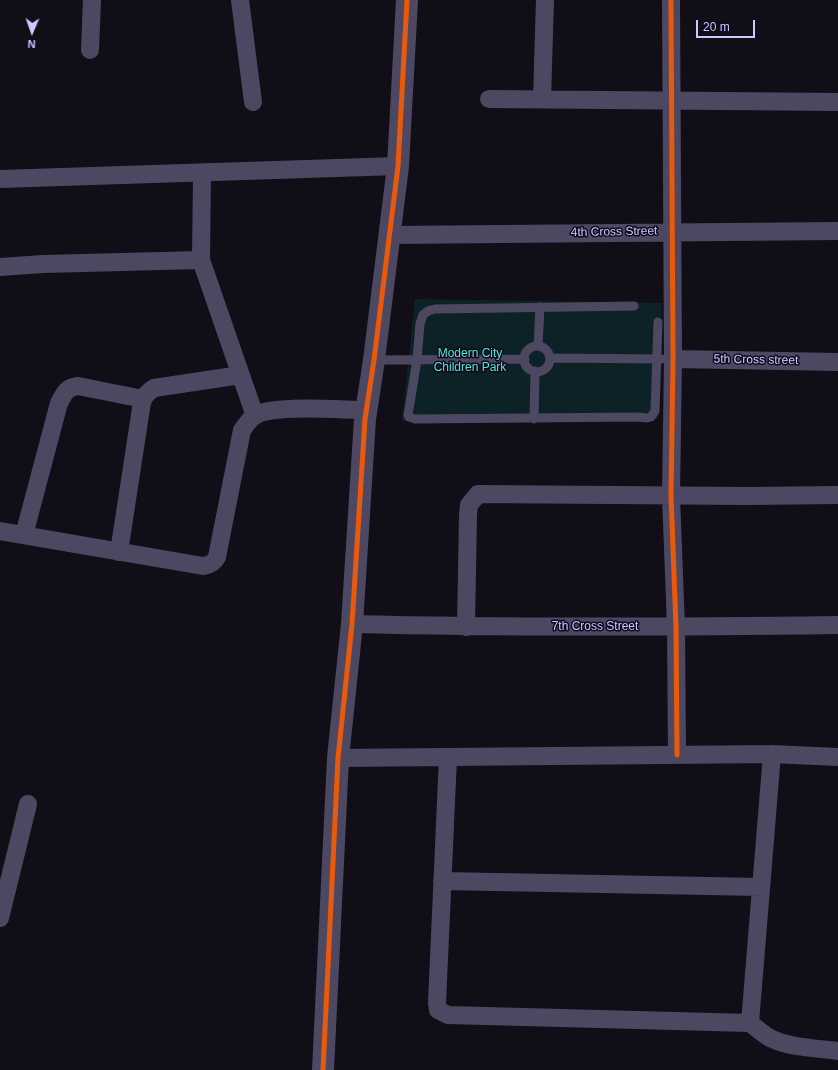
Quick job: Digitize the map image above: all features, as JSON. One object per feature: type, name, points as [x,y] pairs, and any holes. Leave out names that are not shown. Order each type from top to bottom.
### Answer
[{"type":"street","points":[[90,50],[92,0]]},
{"type":"street","points":[[240,0],[253,102]]},
{"type":"street","points":[[323,1070],[338,758],[352,624],[366,410],[374,360],[398,166],[407,0]]},
{"type":"street","points":[[542,100],[545,0]]},
{"type":"street","points":[[671,0],[672,232],[665,359],[676,627],[677,755]]},
{"type":"street","points":[[489,99],[838,102]]},
{"type":"street","points":[[0,179],[398,166]]},
{"type":"street","points":[[202,173],[201,260],[255,416]]},
{"type":"street","name":"4th Cross Street","points":[[389,235],[838,231]]},
{"type":"street","points":[[0,267],[43,264],[201,260]]},
{"type":"street","name":"5th Cross street","points":[[665,359],[838,362]]},
{"type":"street","points":[[120,552],[143,399],[147,393],[154,388],[241,375]]},
{"type":"street","points":[[24,535],[59,403],[66,390],[70,387],[78,386],[143,399]]},
{"type":"street","points":[[0,531],[203,566],[212,564],[217,557],[242,430],[248,422],[255,416],[268,411],[284,409],[366,410]]},
{"type":"street","points":[[466,626],[468,505],[478,494],[671,496],[838,495]]},
{"type":"street","name":"7th Cross Street","points":[[352,624],[676,627],[838,625]]},
{"type":"street","points":[[338,758],[772,754],[838,757]]},
{"type":"street","points":[[750,1023],[772,754]]},
{"type":"street","points":[[448,757],[437,1003],[438,1010],[448,1015],[750,1023],[769,1037],[780,1042],[838,1051]]},
{"type":"street","points":[[0,918],[28,804]]},
{"type":"street","points":[[442,881],[761,887]]},
{"type":"lane","points":[[634,306],[435,309],[428,311],[423,315],[420,324],[417,360],[408,414],[412,419],[651,417],[655,410],[665,359],[658,322]]},
{"type":"lane","points":[[538,346],[540,307]]},
{"type":"lane","points":[[538,346],[545,348],[548,351],[550,358],[546,368],[535,371],[528,367],[525,359],[527,351],[530,348],[538,346]]},
{"type":"lane","points":[[550,358],[665,359]]},
{"type":"lane","points":[[374,360],[525,359]]},
{"type":"lane","points":[[534,419],[535,371]]},
{"type":"green space","name":"Modern City Children Park","points":[[415,299],[662,303],[658,419],[402,421]]},
{"type":"cycle path","points":[[323,1070],[338,758],[352,624],[365,419],[374,360],[398,166],[407,0]]},
{"type":"cycle path","points":[[671,0],[673,359],[671,496],[676,627],[677,755]]}]
